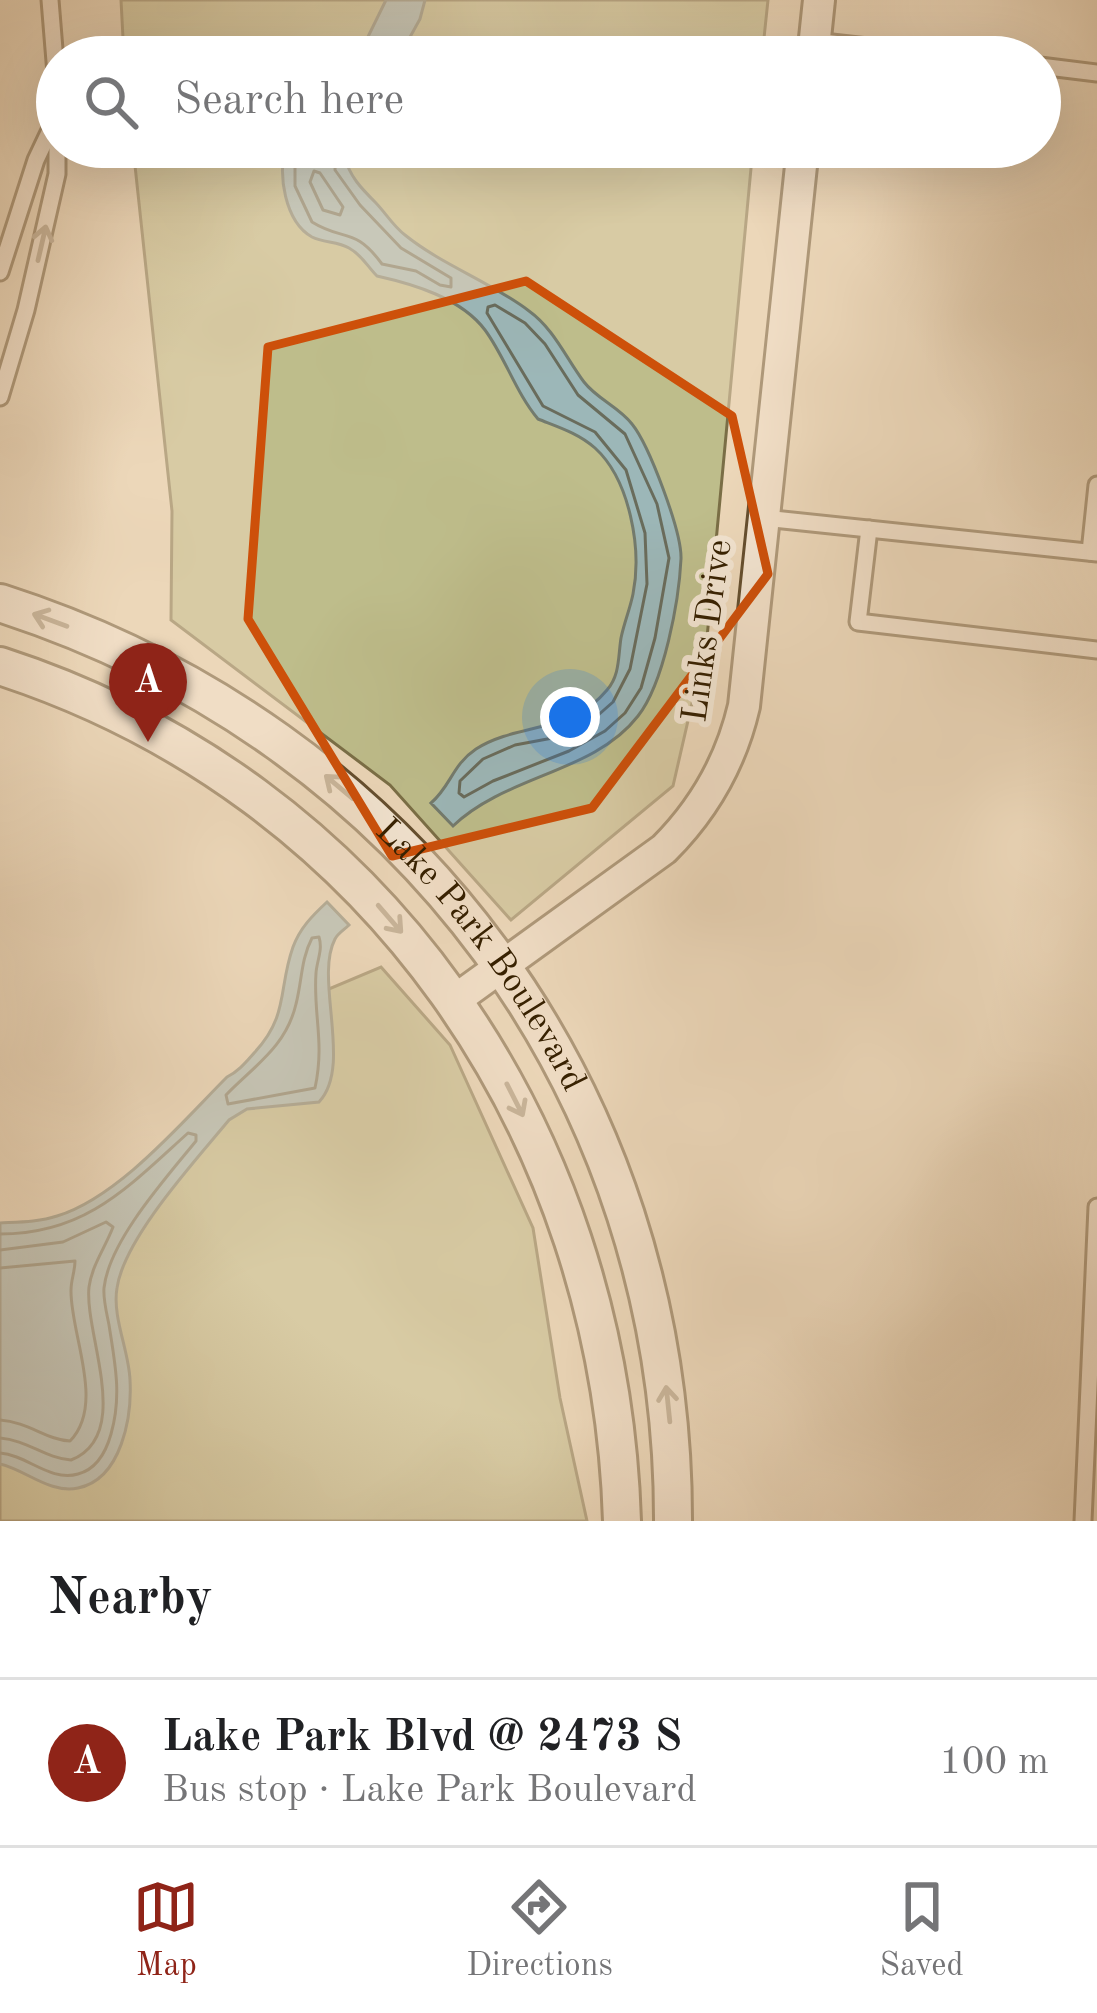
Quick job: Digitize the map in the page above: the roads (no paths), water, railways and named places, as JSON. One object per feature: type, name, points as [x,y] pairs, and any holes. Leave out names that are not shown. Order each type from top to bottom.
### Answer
[{"type":"street","points":[[815,36],[819,0]]},
{"type":"street","name":"Links Drive","points":[[455,1000],[664,849],[709,795],[732,747],[744,706],[801,168]]},
{"type":"street","name":"Lake Park Boulevard","points":[[0,603],[154,663],[282,741],[372,814],[431,875],[503,965],[575,1088],[629,1220],[665,1376],[674,1521]]},
{"type":"street","name":"Lake Park Boulevard","points":[[0,666],[149,728],[280,814],[358,884],[455,1000],[518,1106],[570,1232],[609,1388],[622,1521]]},
{"type":"lane","points":[[50,0],[53,36]]},
{"type":"lane","points":[[1061,69],[1097,73]]},
{"type":"lane","points":[[0,272],[36,160]]},
{"type":"lane","points":[[0,397],[19,339],[55,168]]},
{"type":"lane","points":[[764,518],[1094,552],[1097,485]]},
{"type":"lane","points":[[869,529],[858,622],[1097,650]]},
{"type":"lane","points":[[1083,1521],[1097,1207]]},
{"type":"water","points":[[386,0],[425,0],[411,36],[368,36]]},
{"type":"water","points":[[350,168],[401,231],[538,318],[584,382],[627,418],[639,435],[676,529],[681,559],[673,618],[663,663],[638,716],[598,750],[498,795],[453,826],[431,803],[468,755],[492,741],[577,714],[611,684],[635,576],[634,536],[625,496],[595,448],[538,419],[485,330],[463,309],[436,294],[377,276],[354,251],[303,230],[290,209],[282,170]]},
{"type":"water","points":[[327,902],[349,925],[336,937],[330,956],[333,1067],[329,1086],[319,1102],[247,1109],[229,1120],[163,1200],[133,1246],[117,1288],[130,1395],[126,1428],[114,1459],[93,1482],[68,1489],[0,1464],[0,1223],[57,1216],[103,1193],[242,1066],[273,1026],[296,940]]},
{"type":"place","name":"Lake Park Blvd @ 2473 S","points":[[148,742]]}]
